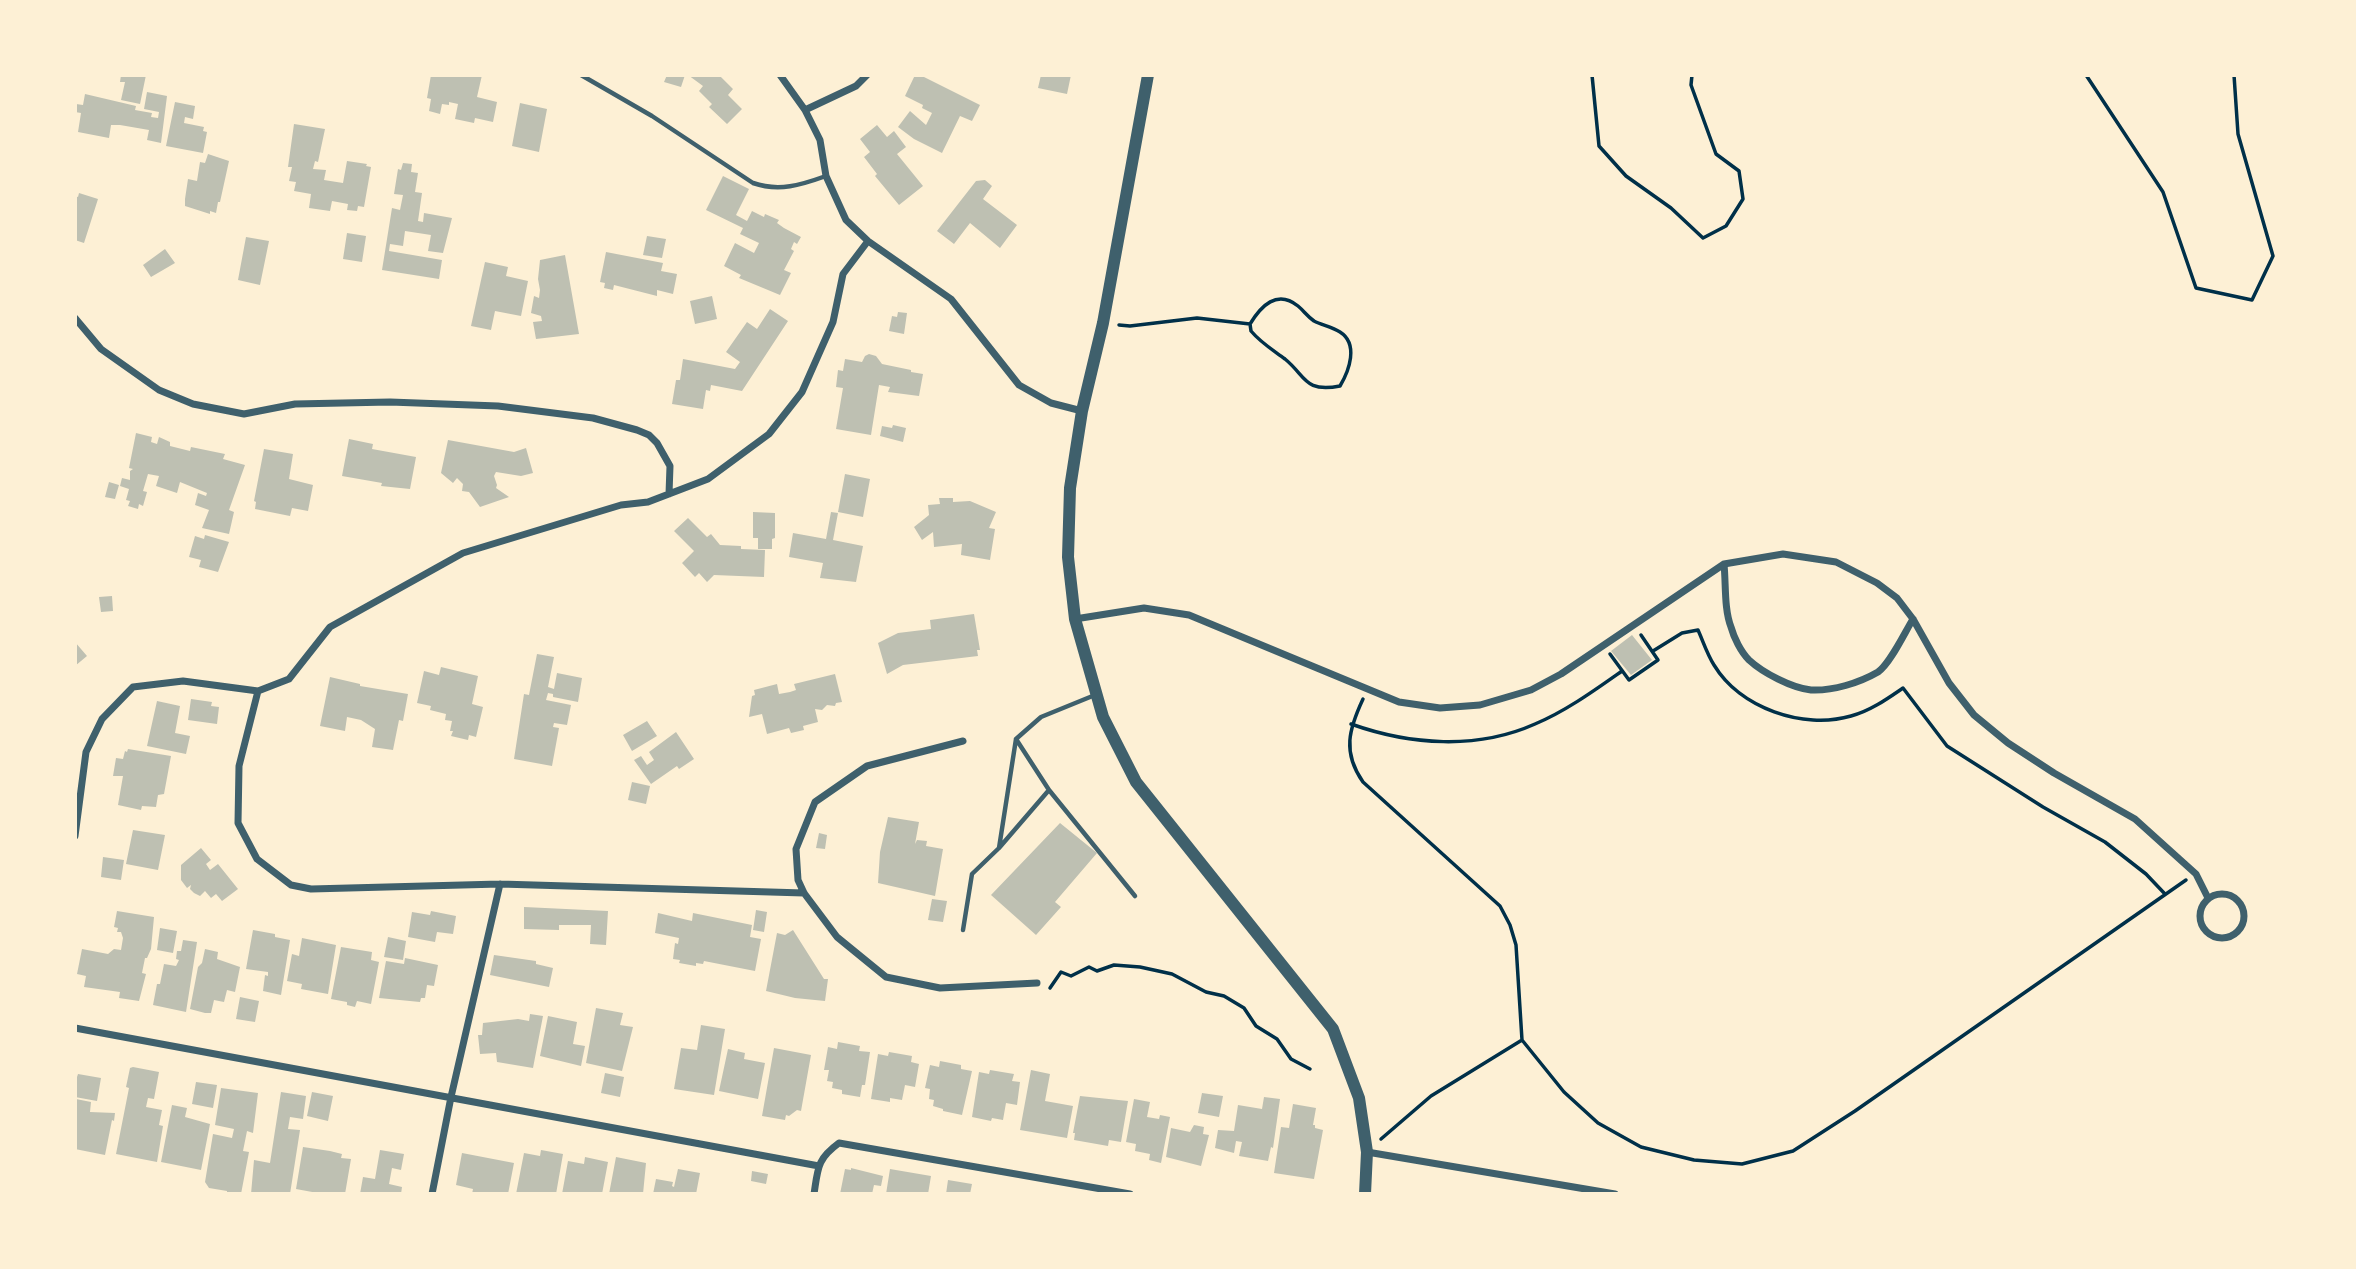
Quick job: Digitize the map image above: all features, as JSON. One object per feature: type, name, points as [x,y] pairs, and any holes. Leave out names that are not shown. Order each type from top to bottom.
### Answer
[{"type":"street","points":[[780,75],[805,110],[820,139],[826,176],[846,220],[868,242],[951,299],[1019,385],[1051,403],[1082,411]]},
{"type":"street","points":[[805,110],[856,86],[867,75]]},
{"type":"street","points":[[1148,75],[1103,323],[1082,411],[1070,488],[1068,556],[1075,619],[1103,717],[1136,782],[1332,1029],[1359,1097],[1367,1152],[1365,1194]]},
{"type":"street","points":[[75,836],[86,752],[102,719],[133,687],[183,681],[258,691],[289,679],[330,627],[463,553],[621,505],[648,502],[708,479],[769,434],[803,392],[833,322],[843,274],[868,242]]},
{"type":"street","points":[[75,318],[101,349],[159,390],[193,404],[244,414],[295,404],[390,402],[498,406],[593,418],[637,430],[649,435],[657,443],[670,466],[668,494]]},
{"type":"street","points":[[1075,619],[1144,608],[1189,615],[1399,702],[1440,708],[1480,705],[1531,690],[1561,674],[1724,564],[1783,554],[1836,562],[1877,583],[1897,598],[1913,619],[1949,683],[1973,715],[2043,766],[2135,819],[2196,874],[2208,898]]},
{"type":"street","points":[[1724,564],[1730,625],[1749,660],[1787,682],[1809,690],[1830,689],[1853,683],[1880,671],[1913,619]]},
{"type":"street","points":[[258,691],[239,766],[238,823],[257,859],[291,885],[311,889],[500,884],[804,892]]},
{"type":"street","points":[[963,741],[867,766],[815,802],[796,849],[798,880],[836,937],[886,977],[940,988],[1037,983]]},
{"type":"street","points":[[75,766],[85,765]]},
{"type":"street","points":[[432,1194],[451,1097],[500,884]]},
{"type":"street","points":[[2214,894],[2228,894],[2240,902],[2244,922],[2235,934],[2228,937],[2213,936],[2202,926],[2199,911],[2208,898],[2214,894]]},
{"type":"street","points":[[75,1028],[819,1166]]},
{"type":"street","points":[[814,1194],[819,1166],[825,1153],[839,1143],[1092,1190],[1130,1194]]},
{"type":"street","points":[[1367,1152],[1615,1194]]},
{"type":"lane","points":[[581,75],[652,116],[753,183],[782,188],[826,176]]},
{"type":"lane","points":[[999,848],[1016,739],[1041,717],[1096,694]]},
{"type":"lane","points":[[1016,739],[1049,790],[1135,896]]},
{"type":"lane","points":[[963,930],[972,874],[999,848],[1049,790]]},
{"type":"path","points":[[1592,75],[1599,146],[1626,176],[1671,208],[1703,238],[1726,226],[1744,199],[1738,170],[1716,154],[1691,85],[1692,75]]},
{"type":"path","points":[[2086,75],[2163,192],[2196,288],[2252,300],[2273,256],[2238,134],[2234,75]]},
{"type":"path","points":[[1272,300],[1285,301],[1297,306],[1305,315],[1322,325],[1340,332],[1348,339],[1351,351],[1346,375],[1340,386],[1328,388],[1304,381],[1285,360],[1251,331],[1250,324],[1260,306],[1272,300]]},
{"type":"path","points":[[1103,323],[1130,326],[1197,318],[1250,324]]},
{"type":"path","points":[[1603,645],[1629,680],[1658,660],[1634,625]]},
{"type":"path","points":[[1653,651],[1682,634],[1698,630],[1714,665],[1746,696],[1766,709],[1814,720],[1851,717],[1883,702],[1903,688],[1947,746],[2043,807],[2105,842],[2146,874],[2165,894]]},
{"type":"path","points":[[1352,724],[1370,731],[1424,742],[1455,742],[1510,733],[1535,725],[1563,710],[1622,671]]},
{"type":"path","points":[[1367,690],[1352,724],[1350,740],[1353,768],[1363,782],[1500,906],[1516,945],[1522,1040],[1564,1092],[1598,1123],[1641,1147],[1694,1160],[1742,1164],[1793,1151],[1855,1111],[2196,874]]},
{"type":"path","points":[[1037,983],[1049,990],[1061,972],[1071,976],[1089,967],[1097,971],[1114,965],[1172,974],[1206,992],[1224,996],[1244,1008],[1256,1026],[1277,1039],[1291,1059],[1310,1069]]},
{"type":"path","points":[[1367,1152],[1431,1096],[1522,1040]]},
{"type":"building","points":[[121,75],[146,75],[140,104],[121,100],[125,82],[120,82]]},
{"type":"building","points":[[431,75],[482,75],[477,97],[497,102],[493,122],[475,118],[474,123],[455,119],[458,104],[449,102],[449,105],[442,104],[440,114],[429,111],[431,99],[427,98]]},
{"type":"building","points":[[667,75],[685,75],[681,87],[664,82]]},
{"type":"building","points":[[688,75],[719,75],[733,89],[728,95],[742,109],[727,124],[709,107],[712,104],[699,91],[703,86]]},
{"type":"building","points":[[915,75],[980,105],[972,121],[960,116],[942,153],[914,139],[898,127],[910,111],[926,125],[932,113],[905,96]]},
{"type":"building","points":[[1041,75],[1071,75],[1067,94],[1038,88]]},
{"type":"building","points":[[147,92],[167,96],[161,143],[147,140],[149,130],[120,125],[111,125],[109,138],[78,132],[81,113],[75,112],[76,104],[83,105],[85,94],[136,106],[135,110],[152,113],[151,117],[158,118],[159,112],[144,109]]},
{"type":"building","points":[[175,102],[195,106],[193,119],[185,117],[184,123],[204,127],[203,131],[207,132],[203,153],[166,146]]},
{"type":"building","points":[[520,103],[547,109],[539,152],[512,146]]},
{"type":"building","points":[[294,124],[325,129],[318,162],[315,161],[313,169],[326,170],[324,180],[343,183],[347,161],[371,167],[364,207],[358,206],[357,211],[347,210],[348,204],[332,201],[330,211],[309,208],[311,194],[294,191],[296,182],[289,181],[292,167],[288,167]]},
{"type":"building","points":[[877,125],[887,137],[894,131],[906,147],[897,154],[923,186],[899,205],[875,176],[877,174],[864,157],[870,152],[860,139]]},
{"type":"building","points":[[208,154],[229,161],[220,202],[216,213],[210,211],[210,214],[185,206],[188,179],[197,181],[200,162],[205,163]]},
{"type":"building","points":[[403,163],[412,164],[411,172],[418,173],[415,192],[422,193],[418,221],[423,222],[424,213],[452,218],[443,253],[428,251],[431,235],[405,231],[403,246],[390,244],[389,251],[442,260],[439,279],[382,270],[392,208],[400,210],[403,195],[394,194],[398,169],[401,170]]},
{"type":"building","points":[[723,176],[749,189],[736,215],[747,221],[752,211],[764,217],[765,214],[779,220],[777,223],[801,237],[797,244],[794,242],[791,249],[794,251],[784,270],[791,273],[780,295],[739,278],[741,275],[724,266],[735,243],[754,253],[759,243],[740,234],[743,228],[706,210]]},
{"type":"building","points":[[985,180],[992,186],[983,199],[1017,225],[1000,248],[970,223],[954,244],[937,231],[976,181]]},
{"type":"building","points":[[79,193],[98,199],[84,243],[75,240],[75,196],[78,197]]},
{"type":"building","points":[[347,233],[366,236],[362,262],[343,259]]},
{"type":"building","points":[[647,236],[666,239],[662,258],[643,255]]},
{"type":"building","points":[[246,237],[269,241],[260,285],[238,280]]},
{"type":"building","points":[[165,249],[175,263],[151,277],[143,265]]},
{"type":"building","points":[[606,252],[663,263],[661,271],[677,274],[673,294],[657,290],[657,296],[614,285],[613,290],[604,288],[605,283],[600,282]]},
{"type":"building","points":[[565,255],[579,334],[536,339],[533,322],[542,321],[541,316],[531,313],[534,296],[539,298],[540,260]]},
{"type":"building","points":[[485,262],[508,267],[506,276],[528,281],[521,316],[495,311],[491,330],[471,326]]},
{"type":"building","points":[[712,296],[717,319],[695,324],[690,301]]},
{"type":"building","points":[[770,309],[788,321],[742,391],[711,385],[710,391],[706,390],[703,409],[672,404],[683,359],[735,369],[740,362],[726,352],[747,322],[757,329]]},
{"type":"building","points":[[898,312],[907,313],[904,334],[889,331],[892,316],[897,317]]},
{"type":"building","points":[[869,354],[876,356],[882,364],[923,374],[919,396],[888,392],[890,387],[879,385],[871,435],[836,429],[843,388],[836,387],[838,370],[843,371],[845,359],[862,362]]},
{"type":"building","points":[[893,425],[906,428],[903,442],[880,436],[882,426],[892,428]]},
{"type":"building","points":[[136,433],[152,437],[151,442],[157,444],[159,437],[170,442],[170,446],[225,454],[223,459],[245,465],[229,510],[234,512],[229,534],[202,528],[209,510],[195,505],[198,493],[206,496],[207,493],[180,482],[177,493],[156,486],[159,476],[148,474],[143,491],[147,492],[143,506],[139,504],[138,509],[128,506],[130,501],[126,500],[129,489],[120,486],[122,478],[130,480],[130,471],[133,469],[129,468]]},
{"type":"building","points":[[349,439],[373,444],[372,449],[416,457],[410,489],[381,486],[382,483],[342,476]]},
{"type":"building","points":[[448,440],[514,452],[526,448],[533,473],[521,476],[496,472],[496,488],[509,497],[480,507],[469,492],[462,491],[463,484],[457,478],[453,483],[441,473]]},
{"type":"building","points":[[264,449],[293,454],[289,479],[313,485],[308,511],[292,508],[290,516],[255,509],[254,501]]},
{"type":"building","points":[[845,474],[870,479],[863,517],[838,512]]},
{"type":"building","points":[[109,482],[119,485],[115,499],[105,497]]},
{"type":"building","points":[[939,498],[953,498],[953,502],[970,501],[996,512],[989,528],[995,529],[990,560],[961,555],[962,544],[934,547],[933,532],[922,540],[914,527],[929,515],[928,505],[940,504]]},
{"type":"building","points":[[753,512],[775,513],[772,549],[758,549],[758,538],[753,538]]},
{"type":"building","points":[[831,512],[838,513],[833,540],[863,546],[856,582],[820,578],[823,563],[789,557],[793,533],[826,539]]},
{"type":"building","points":[[688,518],[707,537],[711,534],[720,545],[765,550],[764,577],[714,575],[707,582],[699,573],[695,577],[682,563],[694,551],[674,531]]},
{"type":"building","points":[[205,535],[229,542],[218,572],[199,567],[201,560],[189,557],[195,536],[204,539]]},
{"type":"building","points":[[112,596],[113,611],[101,612],[99,597]]},
{"type":"building","points":[[974,614],[980,650],[977,650],[978,656],[903,665],[887,674],[878,643],[898,633],[931,629],[930,620]]},
{"type":"building","points":[[1632,635],[1652,660],[1631,675],[1611,651]]},
{"type":"building","points":[[75,642],[87,656],[75,666]]},
{"type":"building","points":[[537,654],[554,657],[548,687],[554,689],[557,673],[582,678],[578,702],[553,697],[553,694],[548,693],[546,700],[571,705],[567,725],[554,723],[553,727],[559,728],[552,766],[514,759],[524,694],[529,695]]},
{"type":"building","points":[[441,667],[478,676],[472,704],[483,707],[476,737],[469,735],[468,740],[451,736],[452,721],[445,720],[446,714],[430,710],[431,706],[417,703],[424,671],[439,675]]},
{"type":"building","points":[[835,674],[842,702],[836,703],[835,706],[827,705],[822,710],[815,709],[818,722],[803,726],[804,730],[791,733],[789,728],[767,734],[762,714],[749,717],[754,690],[777,684],[779,694],[790,692],[796,690],[794,684]]},
{"type":"building","points":[[330,677],[360,686],[408,694],[403,721],[399,720],[393,750],[372,747],[375,729],[361,720],[347,717],[345,731],[320,726]]},
{"type":"building","points":[[191,699],[212,702],[211,706],[219,707],[217,724],[188,720]]},
{"type":"building","points":[[157,701],[180,706],[175,733],[190,736],[186,754],[147,746]]},
{"type":"building","points":[[647,721],[657,736],[632,751],[623,735]]},
{"type":"building","points":[[676,732],[694,759],[679,769],[677,766],[651,784],[634,760],[641,756],[647,765],[654,760],[649,752]]},
{"type":"building","points":[[128,749],[171,756],[164,794],[158,795],[156,807],[142,806],[141,810],[118,805],[123,776],[113,776],[116,758],[123,759]]},
{"type":"building","points":[[632,782],[650,786],[646,804],[628,800]]},
{"type":"building","points":[[888,817],[919,822],[915,844],[917,840],[927,841],[926,846],[943,849],[935,896],[878,883],[880,852]]},
{"type":"building","points":[[1060,823],[1097,853],[1055,902],[1061,907],[1036,935],[991,895]]},
{"type":"building","points":[[133,830],[165,835],[158,870],[126,864]]},
{"type":"building","points":[[819,833],[827,835],[825,849],[816,848]]},
{"type":"building","points":[[201,848],[211,860],[206,864],[210,870],[218,864],[238,889],[222,901],[216,894],[211,898],[205,891],[200,896],[194,893],[190,889],[191,885],[187,888],[181,880],[181,865]]},
{"type":"building","points":[[103,857],[124,860],[121,880],[101,877]]},
{"type":"building","points":[[932,899],[947,901],[943,922],[928,920]]},
{"type":"building","points":[[524,907],[608,911],[606,945],[590,944],[591,925],[559,925],[559,930],[524,929]]},
{"type":"building","points":[[756,910],[767,912],[764,932],[753,930]]},
{"type":"building","points":[[117,911],[154,917],[151,949],[145,958],[142,973],[146,974],[139,1001],[119,998],[120,992],[84,987],[86,976],[77,974],[82,949],[108,954],[114,949],[121,950],[123,938],[121,932],[117,932],[118,928],[114,927]]},
{"type":"building","points":[[431,911],[456,916],[453,934],[437,932],[435,942],[408,937],[412,912],[430,915]]},
{"type":"building","points":[[658,913],[692,921],[693,913],[752,925],[750,937],[761,939],[755,971],[704,961],[703,964],[696,963],[696,966],[679,963],[680,960],[673,959],[675,943],[678,944],[679,938],[655,933]]},
{"type":"building","points":[[160,928],[177,931],[173,953],[157,950]]},
{"type":"building","points":[[253,930],[290,940],[281,995],[263,991],[265,975],[268,976],[268,972],[246,969]]},
{"type":"building","points":[[793,930],[824,979],[828,979],[825,1001],[766,991],[777,933],[785,935]]},
{"type":"building","points":[[388,937],[406,941],[403,960],[384,957]]},
{"type":"building","points":[[302,938],[336,945],[328,994],[301,989],[302,984],[287,981],[292,954],[299,956]]},
{"type":"building","points":[[183,940],[197,942],[186,1012],[153,1005],[164,964],[176,966],[179,960],[176,959],[177,951],[181,951]]},
{"type":"building","points":[[341,947],[372,952],[371,960],[379,962],[371,1004],[357,1001],[355,1007],[347,1005],[347,1002],[331,999]]},
{"type":"building","points":[[205,949],[218,952],[217,959],[240,967],[235,992],[227,990],[224,1002],[214,1000],[211,1013],[190,1009],[198,967],[202,963]]},
{"type":"building","points":[[494,955],[536,961],[536,964],[553,968],[549,987],[490,975]]},
{"type":"building","points":[[405,958],[438,965],[434,986],[427,985],[425,998],[421,998],[420,1002],[379,998],[386,961],[404,964]]},
{"type":"building","points":[[240,997],[259,1001],[255,1022],[236,1019]]},
{"type":"building","points":[[596,1008],[623,1013],[620,1025],[633,1027],[622,1071],[586,1063]]},
{"type":"building","points":[[530,1014],[543,1016],[533,1068],[497,1062],[496,1053],[480,1054],[478,1035],[482,1035],[483,1023],[518,1019],[529,1021]]},
{"type":"building","points":[[548,1016],[577,1022],[573,1044],[585,1046],[581,1066],[540,1056]]},
{"type":"building","points":[[701,1025],[725,1029],[714,1095],[674,1089],[681,1048],[697,1050]]},
{"type":"building","points":[[838,1042],[860,1046],[859,1051],[870,1052],[865,1085],[862,1085],[860,1097],[842,1094],[842,1090],[832,1088],[833,1082],[827,1081],[829,1070],[824,1070],[828,1047],[837,1049]]},
{"type":"building","points":[[774,1048],[811,1055],[801,1111],[786,1115],[785,1120],[762,1116]]},
{"type":"building","points":[[728,1049],[745,1053],[744,1059],[765,1063],[758,1099],[719,1091]]},
{"type":"building","points":[[889,1052],[912,1056],[911,1062],[919,1064],[915,1087],[905,1085],[902,1100],[890,1098],[890,1102],[871,1099],[878,1054],[888,1056]]},
{"type":"building","points":[[940,1061],[961,1065],[961,1069],[972,1071],[962,1115],[943,1111],[933,1106],[934,1100],[929,1099],[930,1089],[925,1088],[930,1065],[939,1067]]},
{"type":"building","points":[[130,1068],[159,1072],[154,1099],[148,1098],[146,1107],[162,1110],[159,1125],[163,1126],[157,1162],[116,1154],[129,1088],[126,1087]]},
{"type":"building","points":[[990,1070],[1014,1074],[1012,1081],[1020,1082],[1017,1105],[1006,1103],[1003,1120],[992,1118],[991,1121],[972,1117],[979,1072],[989,1074]]},
{"type":"building","points":[[1031,1070],[1050,1074],[1045,1101],[1073,1106],[1067,1138],[1020,1130]]},
{"type":"building","points":[[605,1073],[624,1077],[620,1097],[601,1093]]},
{"type":"building","points":[[78,1074],[101,1078],[97,1101],[75,1097]]},
{"type":"building","points":[[196,1082],[217,1085],[213,1108],[192,1104]]},
{"type":"building","points":[[221,1088],[258,1093],[253,1133],[247,1131],[243,1151],[249,1152],[241,1194],[227,1194],[227,1191],[209,1188],[205,1182],[213,1134],[232,1138],[234,1129],[215,1125]]},
{"type":"building","points":[[281,1092],[306,1096],[303,1119],[290,1117],[288,1129],[300,1130],[290,1194],[251,1194],[254,1160],[270,1163]]},
{"type":"building","points":[[312,1092],[333,1096],[328,1121],[307,1116]]},
{"type":"building","points":[[1202,1093],[1223,1096],[1219,1117],[1198,1113]]},
{"type":"building","points":[[1080,1096],[1128,1101],[1121,1142],[1109,1140],[1108,1146],[1074,1140]]},
{"type":"building","points":[[1264,1097],[1280,1099],[1273,1148],[1271,1147],[1268,1161],[1239,1156],[1242,1142],[1236,1141],[1234,1153],[1215,1148],[1218,1130],[1234,1131],[1238,1105],[1262,1109]]},
{"type":"building","points":[[76,1099],[91,1102],[90,1112],[115,1113],[105,1155],[75,1149]]},
{"type":"building","points":[[1134,1099],[1150,1102],[1147,1117],[1170,1117],[1161,1163],[1149,1160],[1150,1154],[1135,1151],[1136,1144],[1126,1142]]},
{"type":"building","points":[[1293,1104],[1316,1108],[1313,1125],[1323,1130],[1314,1179],[1274,1173],[1281,1127],[1289,1128]]},
{"type":"building","points":[[172,1105],[187,1108],[185,1117],[210,1124],[201,1170],[161,1162]]},
{"type":"building","points":[[1194,1125],[1204,1127],[1203,1134],[1209,1135],[1201,1166],[1166,1157],[1171,1128],[1190,1132]]},
{"type":"building","points":[[303,1147],[342,1154],[341,1158],[351,1159],[345,1194],[323,1194],[296,1189]]},
{"type":"building","points":[[380,1150],[404,1154],[401,1170],[392,1168],[389,1184],[402,1187],[401,1194],[360,1194],[363,1177],[375,1179]]},
{"type":"building","points":[[541,1150],[563,1154],[556,1194],[516,1194],[524,1153],[540,1156]]},
{"type":"building","points":[[462,1153],[514,1163],[508,1194],[472,1194],[473,1189],[456,1185]]},
{"type":"building","points":[[585,1157],[608,1162],[602,1194],[562,1194],[568,1161],[584,1164]]},
{"type":"building","points":[[616,1157],[646,1163],[643,1194],[609,1194]]},
{"type":"building","points":[[678,1169],[700,1173],[696,1194],[653,1194],[656,1179],[673,1182],[674,1187]]},
{"type":"building","points":[[845,1169],[883,1176],[881,1186],[874,1185],[872,1194],[840,1194]]},
{"type":"building","points":[[890,1169],[931,1176],[928,1194],[886,1194]]},
{"type":"building","points":[[752,1171],[768,1174],[766,1184],[751,1181]]},
{"type":"building","points":[[948,1180],[972,1184],[970,1194],[946,1194]]}]
